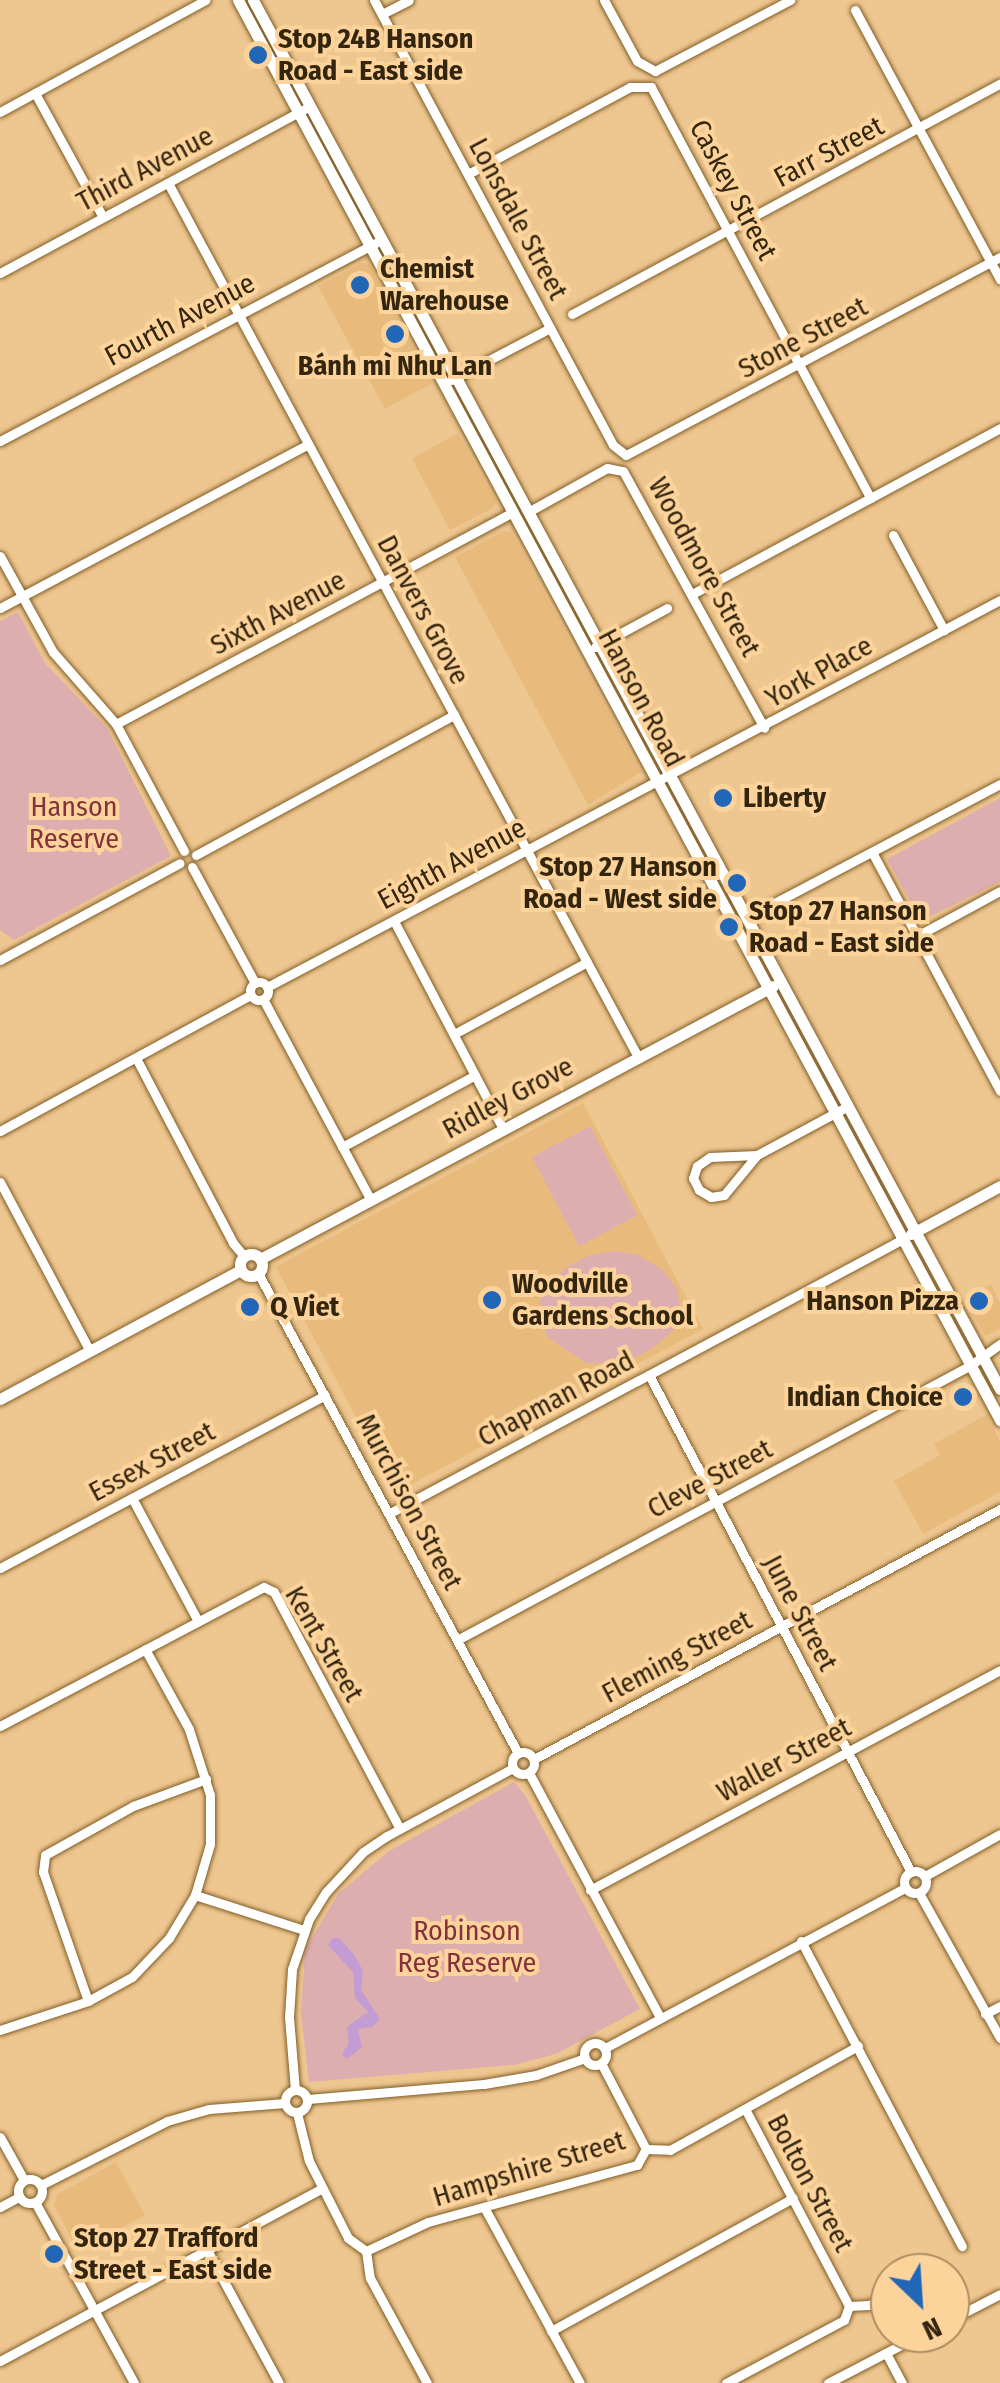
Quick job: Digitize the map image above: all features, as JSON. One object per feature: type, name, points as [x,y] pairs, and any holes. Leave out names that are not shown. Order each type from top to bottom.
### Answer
[{"type":"main road","name":"Hanson Road","points":[[238,0],[382,240],[513,512],[594,648]]},
{"type":"main road","name":"Hanson Road","points":[[254,0],[368,247],[528,512],[731,918],[848,1106],[1000,1389]]},
{"type":"main road","points":[[513,512],[528,512]]},
{"type":"main road","name":"Hanson Road","points":[[664,778],[748,917],[775,985],[836,1112],[1000,1420]]},
{"type":"main road","points":[[731,918],[748,917]]},
{"type":"main road","name":"Ridley Grove","points":[[260,1259],[775,985]]},
{"type":"main road","points":[[903,1238],[1000,1186]]},
{"type":"main road","points":[[244,1256],[260,1259],[258,1273],[249,1275],[242,1270],[244,1256]]},
{"type":"main road","points":[[0,1399],[242,1270]]},
{"type":"street","points":[[0,112],[205,0]]},
{"type":"street","name":"Lonsdale Street","points":[[374,0],[613,444],[626,455]]},
{"type":"street","points":[[382,14],[409,0]]},
{"type":"street","points":[[604,0],[637,61],[648,70],[669,66],[790,0]]},
{"type":"street","points":[[856,10],[995,260],[1000,279]]},
{"type":"street","name":"Caskey Street","points":[[468,174],[630,86],[644,84],[655,92],[870,498]]},
{"type":"street","name":"Farr Street","points":[[572,314],[1000,84]]},
{"type":"street","points":[[34,93],[103,217]]},
{"type":"street","name":"Third Avenue","points":[[0,273],[304,109]]},
{"type":"street","name":"Danvers Grove","points":[[168,183],[638,1057]]},
{"type":"street","name":"Fourth Avenue","points":[[0,441],[382,240]]},
{"type":"street","name":"Stone Street","points":[[626,455],[995,260]]},
{"type":"street","points":[[450,381],[550,328]]},
{"type":"street","points":[[694,592],[1000,428]]},
{"type":"street","points":[[0,608],[308,444]]},
{"type":"street","name":"Woodmore Street","points":[[528,512],[607,468],[619,468],[632,482],[694,592],[764,728]]},
{"type":"street","name":"Sixth Avenue","points":[[116,724],[513,512]]},
{"type":"street","points":[[892,536],[944,630]]},
{"type":"street","points":[[0,556],[53,652],[116,724],[184,851],[196,855]]},
{"type":"street","name":"York Place","points":[[664,778],[1000,600]]},
{"type":"street","points":[[594,648],[667,608]]},
{"type":"street","points":[[263,1000],[268,987],[254,983],[192,866],[196,855],[454,716]]},
{"type":"street","name":"Eighth Avenue","points":[[268,987],[664,778]]},
{"type":"street","points":[[748,917],[1000,784]]},
{"type":"street","points":[[180,863],[184,851]]},
{"type":"street","points":[[872,852],[1000,1090]]},
{"type":"street","points":[[1,956],[180,863],[192,866]]},
{"type":"street","points":[[917,936],[1000,891]]},
{"type":"street","points":[[394,921],[503,1128]]},
{"type":"street","points":[[454,1034],[587,962]]},
{"type":"street","points":[[0,1131],[250,995],[254,983]]},
{"type":"street","points":[[250,995],[263,1000],[371,1200]]},
{"type":"street","points":[[136,1058],[233,1243],[244,1256]]},
{"type":"street","points":[[342,1147],[475,1075]]},
{"type":"street","points":[[758,1155],[710,1157],[697,1166],[693,1178],[699,1190],[711,1197],[724,1195],[758,1155],[848,1106]]},
{"type":"street","points":[[0,1182],[90,1351]]},
{"type":"street","name":"Chapman Road","points":[[390,1513],[903,1238]]},
{"type":"street","name":"Murchison Street","points":[[258,1273],[518,1754]]},
{"type":"street","name":"Cleve Street","points":[[457,1640],[970,1365],[1000,1344]]},
{"type":"street","name":"June Street","points":[[649,1375],[911,1872]]},
{"type":"street","name":"Essex Street","points":[[0,1568],[325,1395]]},
{"type":"street","points":[[132,1498],[198,1621]]},
{"type":"street","name":"Fleming Street","points":[[534,1759],[1000,1509]]},
{"type":"street","name":"Kent Street","points":[[0,1726],[264,1587],[274,1592],[400,1829]]},
{"type":"street","points":[[0,2030],[88,2001],[132,1977],[153,1957],[196,1895],[210,1844],[212,1815],[206,1779],[189,1729],[145,1649]]},
{"type":"street","name":"Waller Street","points":[[590,1890],[1000,1670]]},
{"type":"street","points":[[285,2103],[295,2090],[289,1992],[304,1930],[345,1869],[400,1829],[513,1768],[518,1754],[527,1752],[534,1759],[529,1773],[660,2018]]},
{"type":"street","points":[[513,1768],[520,1774],[529,1773]]},
{"type":"street","points":[[88,2001],[43,1872],[45,1854],[132,1806],[206,1779]]},
{"type":"street","points":[[905,1888],[904,1879],[911,1872],[924,1876],[1000,1834]]},
{"type":"street","points":[[919,1893],[926,1883],[924,1876]]},
{"type":"street","points":[[602,2064],[592,2064],[585,2058],[585,2050],[592,2043],[605,2048],[905,1888],[919,1893],[1000,2038]]},
{"type":"street","points":[[196,1895],[304,1930]]},
{"type":"street","points":[[801,1941],[962,2246]]},
{"type":"street","points":[[985,2014],[1000,2006]]},
{"type":"street","name":"Hampshire Street","points":[[366,2251],[428,2222],[632,2167],[641,2161],[646,2150],[670,2150],[858,2046]]},
{"type":"street","points":[[605,2048],[602,2064],[646,2150]]},
{"type":"street","points":[[295,2090],[308,2100],[484,2084],[536,2075],[585,2058]]},
{"type":"street","points":[[296,2113],[304,2110],[308,2100]]},
{"type":"street","points":[[35,2202],[41,2185],[167,2121],[208,2109],[285,2103],[296,2113],[304,2146],[348,2238],[366,2251],[370,2278],[427,2383]]},
{"type":"street","name":"Bolton Street","points":[[745,2109],[849,2306]]},
{"type":"street","points":[[0,2137],[24,2180],[19,2197]]},
{"type":"street","points":[[24,2180],[35,2180],[41,2185]]},
{"type":"street","points":[[0,2361],[323,2188]]},
{"type":"street","points":[[0,2207],[19,2197],[35,2202],[134,2383]]},
{"type":"street","points":[[551,2330],[792,2198]]},
{"type":"street","points":[[484,2207],[580,2383]]},
{"type":"street","points":[[208,2250],[279,2383]]},
{"type":"street","points":[[970,2309],[997,2295],[1000,2308]]},
{"type":"street","points":[[726,2383],[844,2320],[849,2306],[870,2304]]},
{"type":"street","points":[[828,2383],[886,2353],[902,2383]]},
{"type":"shaded area","points":[[361,263],[369,264],[432,383],[385,409],[318,286]]},
{"type":"shaded area","points":[[458,433],[496,502],[493,508],[450,530],[412,459]]},
{"type":"shaded area","points":[[506,530],[512,533],[641,772],[588,805],[455,557]]},
{"type":"shaded area","name":"Woodville Gardens School","points":[[583,1103],[703,1329],[396,1492],[276,1266]]},
{"type":"shaded area","points":[[991,1284],[1000,1303],[1000,1329],[986,1336],[963,1299]]},
{"type":"shaded area","points":[[986,1415],[1000,1441],[1000,1492],[923,1534],[894,1481],[940,1455],[934,1444]]},
{"type":"shaded area","points":[[333,1938],[339,1938],[355,1956],[363,1971],[361,1990],[380,2019],[372,2027],[358,2029],[362,2047],[347,2059],[342,2054],[349,2043],[347,2027],[368,2012],[355,1998],[353,1972],[328,1945]]},
{"type":"shaded area","points":[[116,2162],[145,2215],[78,2251],[54,2205],[57,2194]]},
{"type":"green space","name":"Hanson Reserve","points":[[18,612],[45,663],[107,728],[171,856],[14,940],[0,930],[0,621]]},
{"type":"green space","points":[[1000,798],[1000,882],[921,921],[887,859]]},
{"type":"green space","points":[[590,1126],[637,1215],[579,1246],[532,1157]]},
{"type":"green space","points":[[615,1251],[638,1255],[663,1270],[677,1289],[681,1312],[674,1330],[650,1350],[623,1363],[586,1363],[546,1336],[540,1300],[547,1284],[570,1265],[591,1255]]},
{"type":"green space","name":"Robinson Reg Reserve","points":[[514,1782],[525,1795],[640,2009],[556,2054],[514,2065],[309,2082],[301,2013],[305,1950],[338,1894],[389,1851]]},
{"type":"place","name":"Stop 24B Hanson Road - East side","points":[[258,55]]},
{"type":"place","name":"Chemist Warehouse","points":[[360,285]]},
{"type":"place","name":"Bánh mì Như Lan","points":[[395,334]]},
{"type":"place","name":"Liberty","points":[[723,798]]},
{"type":"place","name":"Stop 27 Hanson Road - West side","points":[[737,883]]},
{"type":"place","name":"Stop 27 Hanson Road - East side","points":[[729,927]]},
{"type":"place","name":"Woodville Gardens School","points":[[492,1300]]},
{"type":"place","name":"Hanson Pizza","points":[[979,1301]]},
{"type":"place","name":"Q Viet","points":[[250,1307]]},
{"type":"place","name":"Indian Choice","points":[[963,1397]]},
{"type":"place","name":"Stop 27 Trafford Street - East side","points":[[54,2254]]}]
